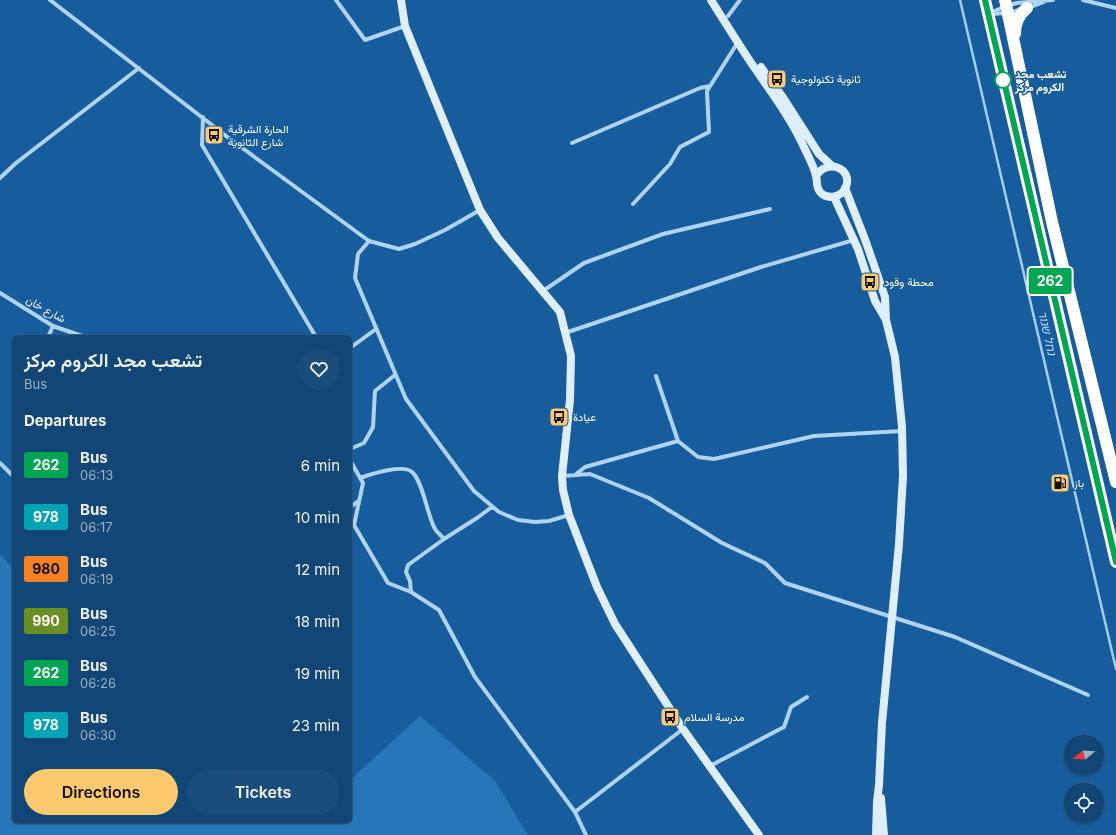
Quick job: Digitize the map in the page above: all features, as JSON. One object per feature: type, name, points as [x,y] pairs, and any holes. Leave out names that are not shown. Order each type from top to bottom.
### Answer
[{"type":"highway","points":[[985,0],[1116,562]]},
{"type":"highway","points":[[1014,41],[1017,20],[1026,3]]},
{"type":"highway","points":[[1006,6],[1052,222],[1116,482]]},
{"type":"street","points":[[50,0],[230,139],[369,241],[399,249],[415,244],[445,230],[480,210]]},
{"type":"street","points":[[336,0],[365,40],[405,26]]},
{"type":"street","points":[[401,0],[405,26],[480,210],[498,238],[560,312],[571,356],[570,400],[562,476],[569,515],[597,587],[615,624],[683,729],[759,835]]},
{"type":"street","points":[[711,0],[778,100],[789,119],[802,143],[816,176],[817,187],[820,192],[824,195],[834,197],[839,195],[845,188]]},
{"type":"street","points":[[718,0],[758,64],[782,96],[819,154],[832,166],[841,170],[844,174],[846,178],[845,188],[885,297],[886,320],[895,357],[902,431],[902,483],[899,544],[882,723],[876,835]]},
{"type":"street","points":[[728,16],[740,0]]},
{"type":"street","points":[[988,14],[1006,6],[1050,0]]},
{"type":"street","points":[[988,14],[1006,6],[1050,0]]},
{"type":"street","points":[[1083,0],[1116,8]]},
{"type":"street","points":[[633,204],[670,164],[680,147],[709,132],[707,90],[738,42]]},
{"type":"street","points":[[0,178],[16,163],[139,68]]},
{"type":"street","points":[[572,143],[700,88],[710,86]]},
{"type":"street","points":[[203,117],[202,145],[315,335]]},
{"type":"street","points":[[816,176],[823,168],[832,166]]},
{"type":"street","points":[[834,197],[854,240],[875,301],[886,320]]},
{"type":"street","points":[[543,291],[584,263],[663,234],[770,209]]},
{"type":"street","points":[[565,333],[761,267],[854,240]]},
{"type":"street","points":[[369,241],[358,254],[355,278],[406,400],[474,491],[499,512],[518,520],[536,522],[549,521],[569,515]]},
{"type":"street","name":"شارع خان","points":[[0,293],[53,326],[79,335]]},
{"type":"street","points":[[49,335],[53,326]]},
{"type":"street","points":[[352,347],[376,329]]},
{"type":"street","points":[[352,448],[364,443],[374,427],[375,391],[395,375]]},
{"type":"street","points":[[656,376],[678,441],[698,457],[714,459],[814,436],[902,431]]},
{"type":"street","points":[[575,475],[585,467],[678,441]]},
{"type":"street","points":[[0,463],[12,475]]},
{"type":"street","points":[[352,464],[363,483],[354,525],[388,583],[411,592],[439,610],[475,677],[574,812],[586,835]]},
{"type":"street","points":[[360,478],[372,473],[387,470],[410,470],[414,473],[420,484],[434,529],[444,539]]},
{"type":"street","points":[[562,476],[590,474],[649,498],[722,543],[765,563],[785,583],[955,638],[1088,695]]},
{"type":"street","points":[[352,506],[359,501]]},
{"type":"street","points":[[411,592],[410,581],[406,572],[408,565],[492,506]]},
{"type":"street","points":[[709,766],[784,727],[791,706],[807,697]]},
{"type":"street","points":[[574,812],[683,729]]},
{"type":"street","points":[[879,785],[882,802],[884,835]]},
{"type":"shaded area","points":[[0,555],[12,567],[12,823],[352,823],[352,778],[420,716],[495,781],[528,835],[0,835]]},
{"type":"waterway","name":"נחל שגור","points":[[960,0],[1116,669]]},
{"type":"bus line","name":"262","points":[[985,0],[1116,562]]},
{"type":"place","name":"ثانوية تكنولوجية","points":[[777,79]]},
{"type":"place","name":"تشعب مجد الكروم مركز","points":[[1003,80]]},
{"type":"place","name":"الحارة الشرقية شارع الثانوية","points":[[214,135]]},
{"type":"place","name":"محطة وقود","points":[[870,282]]},
{"type":"place","name":"عيادة","points":[[559,417]]},
{"type":"place","name":"باز","points":[[1060,483]]},
{"type":"place","name":"مدرسة السلام","points":[[670,717]]}]
